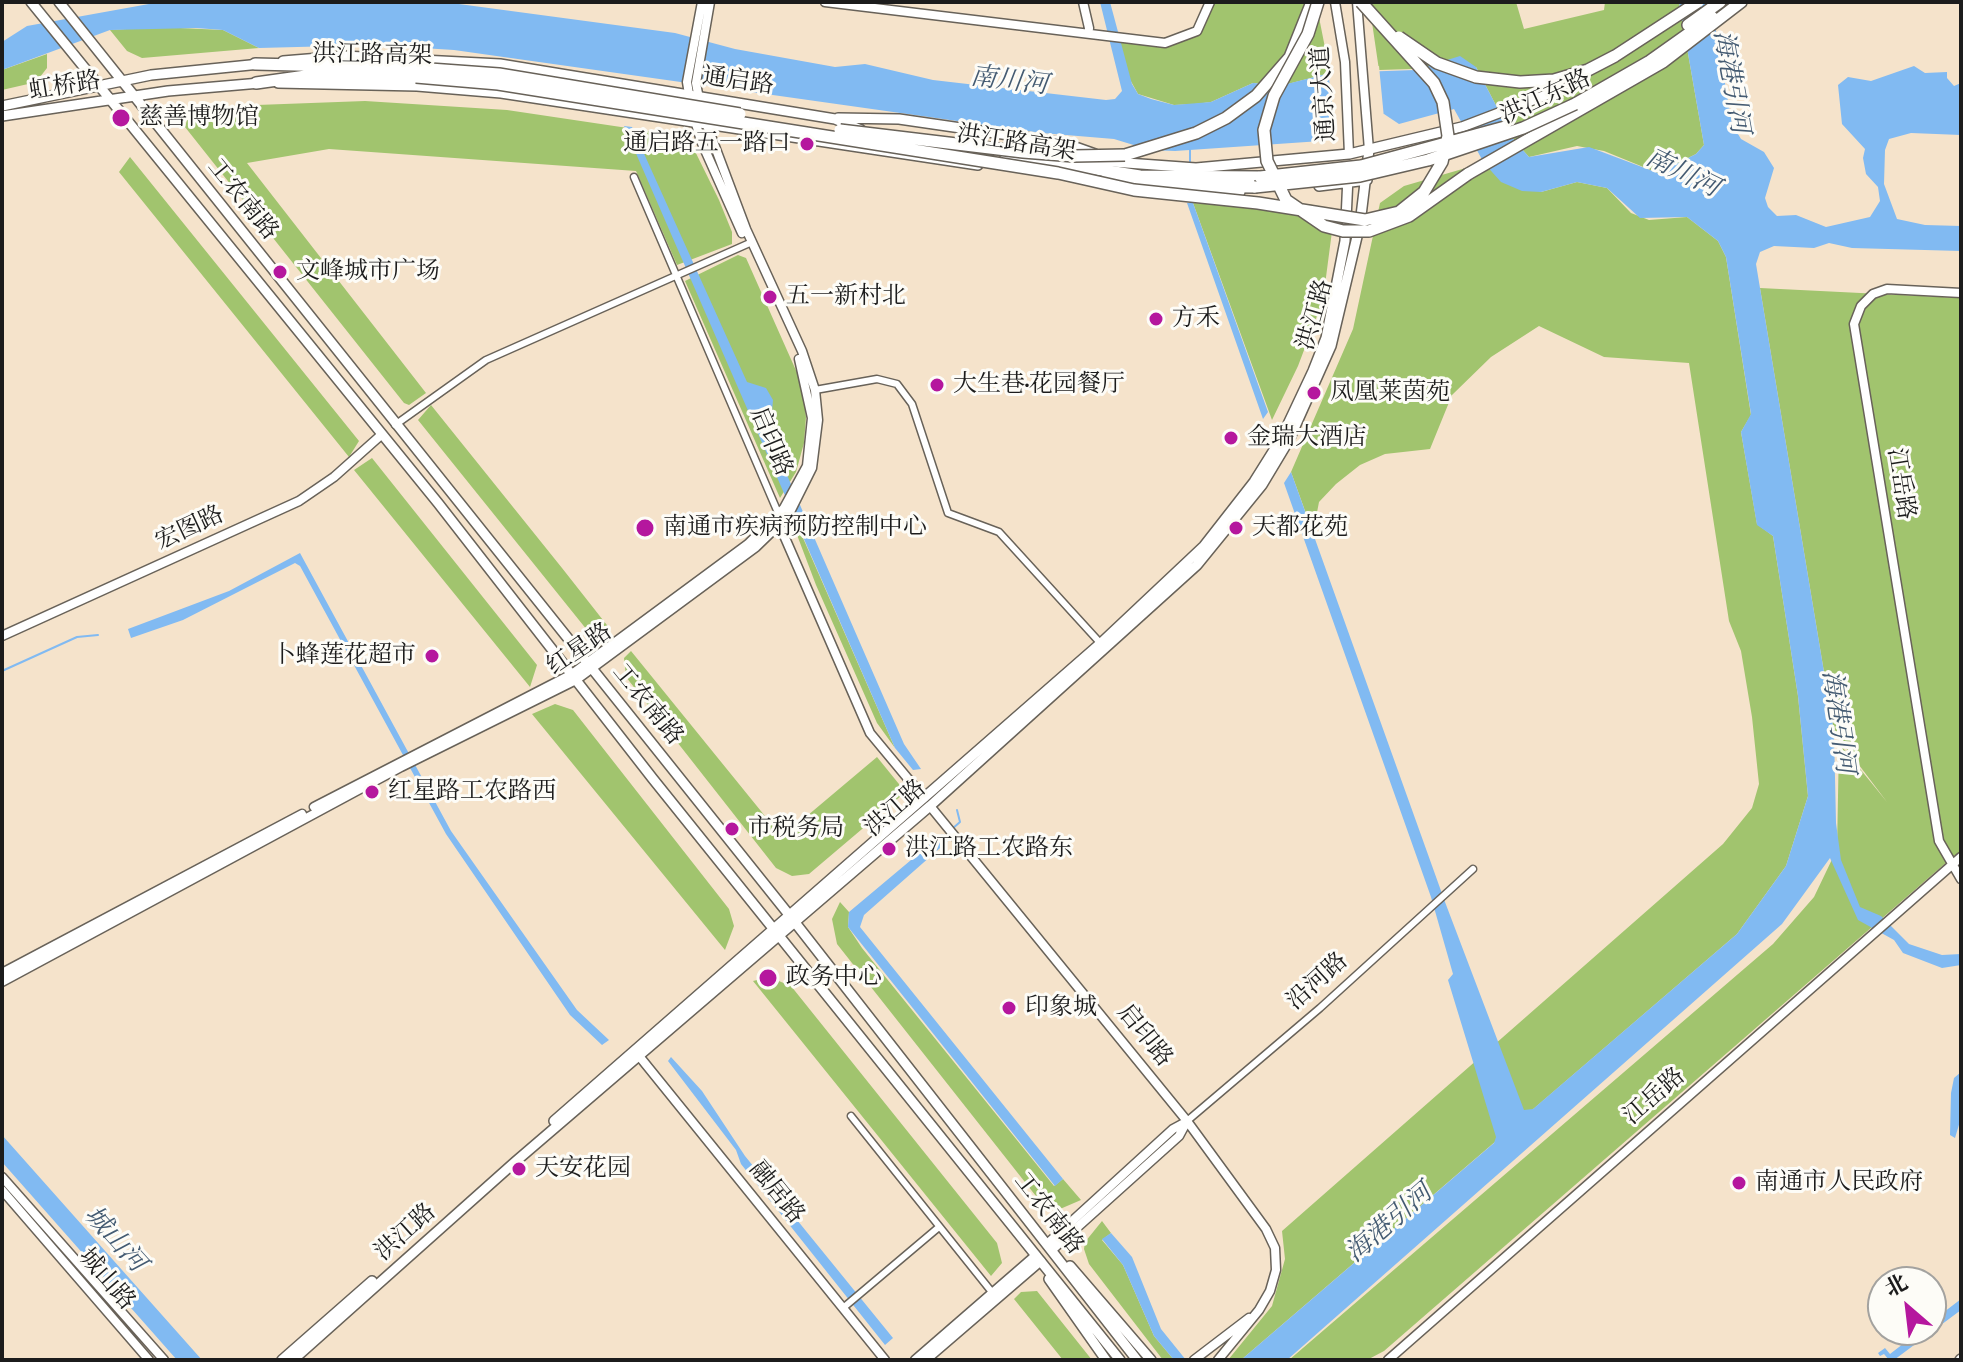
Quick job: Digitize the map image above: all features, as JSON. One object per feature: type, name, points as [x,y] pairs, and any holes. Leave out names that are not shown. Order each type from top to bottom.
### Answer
[{"type":"highway","points":[[883,137],[919,137],[1074,156],[1125,155],[1158,147],[1216,123],[1256,96],[1290,57],[1312,2]]},
{"type":"highway","points":[[1318,2],[1308,34],[1268,111],[1264,130],[1265,153],[1286,200],[1324,226],[1356,232],[1380,229],[1409,216],[1487,162],[1663,62],[1739,2]]},
{"type":"highway","points":[[1058,173],[1134,190],[1258,203],[1346,219],[1365,220],[1399,212],[1424,192],[1440,168],[1448,136],[1446,114],[1427,74],[1359,2]]},
{"type":"highway","points":[[1368,2],[1402,40],[1437,63],[1476,77],[1520,82],[1554,80],[1588,70],[1637,44],[1695,2]]},
{"type":"highway","name":"洪江路高架","points":[[256,83],[313,75],[499,74],[1140,176],[1233,179],[1361,166],[1425,152],[1521,122],[1638,61],[1720,2]]},
{"type":"highway","name":"洪江路高架","points":[[255,64],[416,73],[1058,173],[1162,186],[1255,187],[1360,176],[1428,160],[1523,128],[1586,98],[1650,61],[1731,2]]},
{"type":"main road","name":"工农南路","points":[[31,2],[1120,1360]]},
{"type":"main road","name":"洪江东路","points":[[1349,154],[1462,127],[1546,95],[1695,2]]},
{"type":"main road","name":"洪江东路","points":[[1348,183],[1473,151],[1596,98],[1681,46],[1739,2]]},
{"type":"main road","name":"工农南路","points":[[61,4],[792,919],[1137,1360]]},
{"type":"main road","name":"通启路","points":[[119,80],[344,56],[500,64],[835,119],[861,131],[991,150],[1133,165],[1236,167],[1349,154]]},
{"type":"main road","name":"虹桥路","points":[[2,106],[119,80]]},
{"type":"main road","name":"通启路","points":[[133,96],[256,83],[444,88],[1147,188],[1239,192],[1348,183]]},
{"type":"main road","name":"虹桥路","points":[[2,116],[133,96]]},
{"type":"main road","points":[[835,119],[877,116],[1064,143],[1133,165]]},
{"type":"main road","name":"通京大道","points":[[1368,180],[1369,150]]},
{"type":"main road","name":"通京大道","points":[[1348,183],[1349,154]]},
{"type":"main road","name":"洪江路","points":[[293,1360],[1197,565],[1253,497],[1289,440],[1331,346],[1368,180]]},
{"type":"main road","name":"洪江路","points":[[1103,646],[1204,546],[1239,504],[1281,439],[1326,338],[1348,225],[1348,183]]},
{"type":"main road","name":"洪江路","points":[[282,1360],[638,1054]]},
{"type":"main road","points":[[1050,1247],[1079,1274],[1151,1360]]},
{"type":"main road","points":[[1038,1258],[1056,1292],[1106,1360]]},
{"type":"street","points":[[700,34],[702,2]]},
{"type":"street","points":[[700,34],[710,2]]},
{"type":"street","points":[[825,2],[1165,43],[1197,31],[1210,2]]},
{"type":"street","points":[[1083,2],[1089,28]]},
{"type":"street","name":"通京大道","points":[[1335,2],[1345,62],[1349,154]]},
{"type":"street","name":"通京大道","points":[[1359,2],[1369,150]]},
{"type":"street","name":"红星路","points":[[700,34],[691,82],[701,124],[796,349],[808,388],[811,447],[800,491]]},
{"type":"street","name":"启印路","points":[[634,177],[680,274],[784,513],[779,526],[870,733],[1187,1121],[1266,1229],[1275,1248],[1276,1270],[1259,1310]]},
{"type":"street","points":[[395,425],[486,360],[750,244]]},
{"type":"street","name":"红星路","points":[[2,973],[414,756],[574,677],[784,513],[800,491],[816,449],[815,390],[802,351],[750,244]]},
{"type":"street","name":"江岳路","points":[[1961,293],[1887,289],[1873,294],[1861,306],[1854,324],[1939,841],[1961,879]]},
{"type":"street","points":[[815,390],[877,379],[897,384],[912,404],[948,513],[999,532],[1103,646]]},
{"type":"street","name":"宏图路","points":[[2,636],[299,501],[334,477],[380,436]]},
{"type":"street","name":"红星路","points":[[590,665],[756,547],[779,526]]},
{"type":"street","name":"红星路","points":[[2,982],[399,764]]},
{"type":"street","points":[[1951,866],[1961,857]]},
{"type":"street","name":"江岳路","points":[[1389,1360],[1951,866]]},
{"type":"street","name":"沿河路","points":[[1050,1247],[1179,1136],[1187,1121],[1320,1008],[1473,869]]},
{"type":"street","name":"融居路","points":[[638,1054],[846,1305],[885,1360]]},
{"type":"street","points":[[851,1116],[995,1296]]},
{"type":"street","name":"城山路","points":[[2,1177],[164,1360]]},
{"type":"street","name":"城山路","points":[[2,1190],[149,1360]]},
{"type":"street","points":[[846,1305],[939,1227]]},
{"type":"street","points":[[926,1360],[1038,1258]]},
{"type":"street","points":[[915,1360],[995,1296]]},
{"type":"street","points":[[1194,1360],[1259,1310]]},
{"type":"street","points":[[1218,1360],[1259,1310]]},
{"type":"green space","points":[[1213,2],[1316,2],[1330,73],[1284,85],[1253,83],[1211,102],[1195,104],[1174,105],[1138,94],[1128,76],[1120,43],[1179,43],[1197,34],[1208,19]]},
{"type":"green space","points":[[1369,2],[1516,2],[1524,29],[1604,10],[1605,2],[1679,2],[1704,145],[1696,154],[1658,173],[1604,151],[1577,146],[1529,157],[1514,140],[1476,67],[1379,70]]},
{"type":"green space","points":[[159,27],[223,30],[259,48],[142,58],[127,51],[110,30]]},
{"type":"green space","points":[[47,54],[47,68],[40,77],[28,84],[2,90],[2,70]]},
{"type":"green space","points":[[365,101],[507,110],[688,137],[719,200],[732,232],[732,244],[677,265],[636,171],[329,149],[247,163],[426,393],[409,405],[404,403],[185,127],[189,113],[203,107]]},
{"type":"green space","points":[[130,157],[359,441],[349,457],[119,172]]},
{"type":"green space","points":[[1483,163],[1541,192],[1577,182],[1607,188],[1631,213],[1649,220],[1687,217],[1718,241],[1726,257],[1751,415],[1741,432],[1757,524],[1773,536],[1798,696],[1808,796],[1786,866],[1737,934],[1241,1360],[1228,1360],[1272,1306],[1285,1259],[1282,1231],[1723,844],[1752,808],[1759,784],[1752,717],[1741,651],[1729,621],[1689,363],[1604,357],[1539,326],[1491,357],[1452,395],[1430,449],[1385,454],[1360,465],[1336,484],[1319,502],[1313,533],[1291,472],[1353,329],[1380,203],[1404,186]]},
{"type":"green space","points":[[1193,203],[1261,208],[1308,204],[1328,208],[1334,216],[1323,300],[1298,366],[1272,420]]},
{"type":"green space","points":[[738,255],[746,258],[802,384],[806,417],[804,443],[796,472],[780,498],[685,281]]},
{"type":"green space","points":[[1760,288],[1961,298],[1961,861],[1955,855],[1384,1351],[1367,1360],[1289,1360],[1773,944],[1814,897],[1837,849],[1839,743],[1887,802],[1834,732]]},
{"type":"green space","points":[[431,405],[610,629],[600,634],[587,630],[418,420]]},
{"type":"green space","points":[[372,458],[537,665],[530,687],[354,470]]},
{"type":"green space","points":[[796,522],[895,748],[877,723],[816,585],[794,527]]},
{"type":"green space","points":[[631,651],[782,837],[877,757],[903,789],[901,796],[809,874],[792,876],[776,868],[626,677],[624,658]]},
{"type":"green space","points":[[555,704],[573,710],[729,909],[734,926],[725,950],[532,714]]},
{"type":"green space","points":[[840,902],[849,912],[848,927],[862,948],[1054,1186],[1063,1179],[1081,1200],[1060,1209],[1043,1205],[837,944],[832,919]]},
{"type":"green space","points":[[769,977],[791,986],[997,1243],[1002,1263],[991,1276],[753,981]]},
{"type":"green space","points":[[1102,1221],[1111,1233],[1102,1240],[1123,1265],[1154,1336],[1174,1360],[1163,1360],[1089,1264],[1085,1242]]},
{"type":"green space","points":[[1037,1291],[1092,1360],[1063,1360],[1014,1299],[1021,1292]]},
{"type":"water","name":"南川河","points":[[160,2],[444,2],[675,33],[735,49],[835,67],[865,64],[933,80],[1106,100],[1115,99],[1122,91],[1100,2],[1110,2],[1132,84],[1138,94],[1151,99],[1174,105],[1211,102],[1253,83],[1283,85],[1330,73],[1415,70],[1460,56],[1476,67],[1514,140],[1529,157],[1589,147],[1658,173],[1696,154],[1704,145],[1679,2],[1711,2],[1732,124],[1741,139],[1764,152],[1774,168],[1765,198],[1768,207],[1777,216],[1796,215],[1826,227],[1870,217],[1880,201],[1878,187],[1866,174],[1865,149],[1842,124],[1838,85],[1848,77],[1871,81],[1914,66],[1925,73],[1947,72],[1947,78],[1954,86],[1961,83],[1961,135],[1911,133],[1889,139],[1885,150],[1884,184],[1897,219],[1925,225],[1961,226],[1961,251],[1852,248],[1829,243],[1814,248],[1774,246],[1760,252],[1756,264],[1834,732],[1836,823],[1841,860],[1860,907],[1881,916],[1909,944],[1942,955],[1961,954],[1961,965],[1942,968],[1903,953],[1894,940],[1858,920],[1830,858],[1782,924],[1287,1360],[1241,1360],[1494,1143],[1496,1137],[1448,980],[1453,974],[1431,897],[1284,483],[1291,472],[1445,902],[1524,1110],[1533,1109],[1737,934],[1786,866],[1808,796],[1798,696],[1773,536],[1757,525],[1741,432],[1751,414],[1726,257],[1718,241],[1687,217],[1640,218],[1607,188],[1577,182],[1541,192],[1522,191],[1501,182],[1484,163],[1454,109],[1399,124],[1384,114],[1335,119],[1332,130],[1321,141],[1175,151],[1150,150],[1114,139],[1042,133],[454,50],[374,45],[259,48],[223,30],[196,28],[110,30],[2,70],[2,42],[27,26]]},
{"type":"water","points":[[624,126],[632,127],[747,382],[766,388],[773,400],[770,436],[904,744],[921,769],[913,770],[895,748]]},
{"type":"water","points":[[1187,203],[1193,203],[1268,412],[1263,419]]},
{"type":"water","points":[[300,553],[451,831],[577,1010],[609,1040],[602,1045],[570,1015],[446,834],[300,566],[295,563],[183,620],[131,638],[128,629],[229,591]]},
{"type":"water","points":[[942,834],[948,841],[864,915],[860,927],[1063,1179],[1055,1186],[848,927],[849,912]]},
{"type":"water","points":[[671,1057],[702,1091],[745,1156],[893,1338],[885,1345],[741,1164],[736,1150],[668,1061]]},
{"type":"water","points":[[1961,1072],[1961,1118],[1955,1138],[1950,1135],[1951,1093],[1954,1078]]},
{"type":"water","points":[[2,1135],[202,1360],[177,1360],[2,1162]]},
{"type":"water","points":[[1111,1233],[1132,1257],[1161,1329],[1186,1360],[1174,1360],[1154,1336],[1123,1265],[1102,1239]]},
{"type":"water","points":[[1961,1299],[1961,1310],[1947,1320],[1947,1310]]},
{"type":"water","points":[[1900,1346],[1913,1346],[1894,1360],[1878,1353],[1885,1348],[1890,1354]]},
{"type":"pier","points":[[1379,66],[1384,118],[1334,125],[1328,69]]},
{"type":"waterway","points":[[1190,150],[1190,163]]},
{"type":"waterway","points":[[2,671],[77,637],[98,635]]},
{"type":"waterway","points":[[952,829],[960,822],[957,810]]},
{"type":"place","name":"慈善博物馆","points":[[121,118]]},
{"type":"place","name":"通启路五一路口","points":[[807,144]]},
{"type":"place","name":"文峰城市广场","points":[[280,272]]},
{"type":"place","name":"五一新村北","points":[[770,297]]},
{"type":"place","name":"方禾","points":[[1156,319]]},
{"type":"place","name":"大生巷·花园餐厅","points":[[937,385]]},
{"type":"place","name":"凤凰莱茵苑","points":[[1314,393]]},
{"type":"place","name":"金瑞大酒店","points":[[1231,438]]},
{"type":"place","name":"南通市疾病预防控制中心","points":[[645,528]]},
{"type":"place","name":"天都花苑","points":[[1236,528]]},
{"type":"place","name":"卜蜂莲花超市","points":[[432,656]]},
{"type":"place","name":"红星路工农路西","points":[[372,792]]},
{"type":"place","name":"市税务局","points":[[732,829]]},
{"type":"place","name":"洪江路工农路东","points":[[889,849]]},
{"type":"place","name":"政务中心","points":[[768,978]]},
{"type":"place","name":"印象城","points":[[1009,1008]]},
{"type":"place","name":"天安花园","points":[[519,1169]]},
{"type":"place","name":"南通市人民政府","points":[[1739,1183]]},
{"type":"water label","name":"海港引河","points":[[1730,82]]},
{"type":"water label","name":"海港引河","points":[[1837,722]]},
{"type":"water label","name":"海港引河","points":[[1390,1224]]},
{"type":"water label","name":"城山河","points":[[114,1240]]}]
